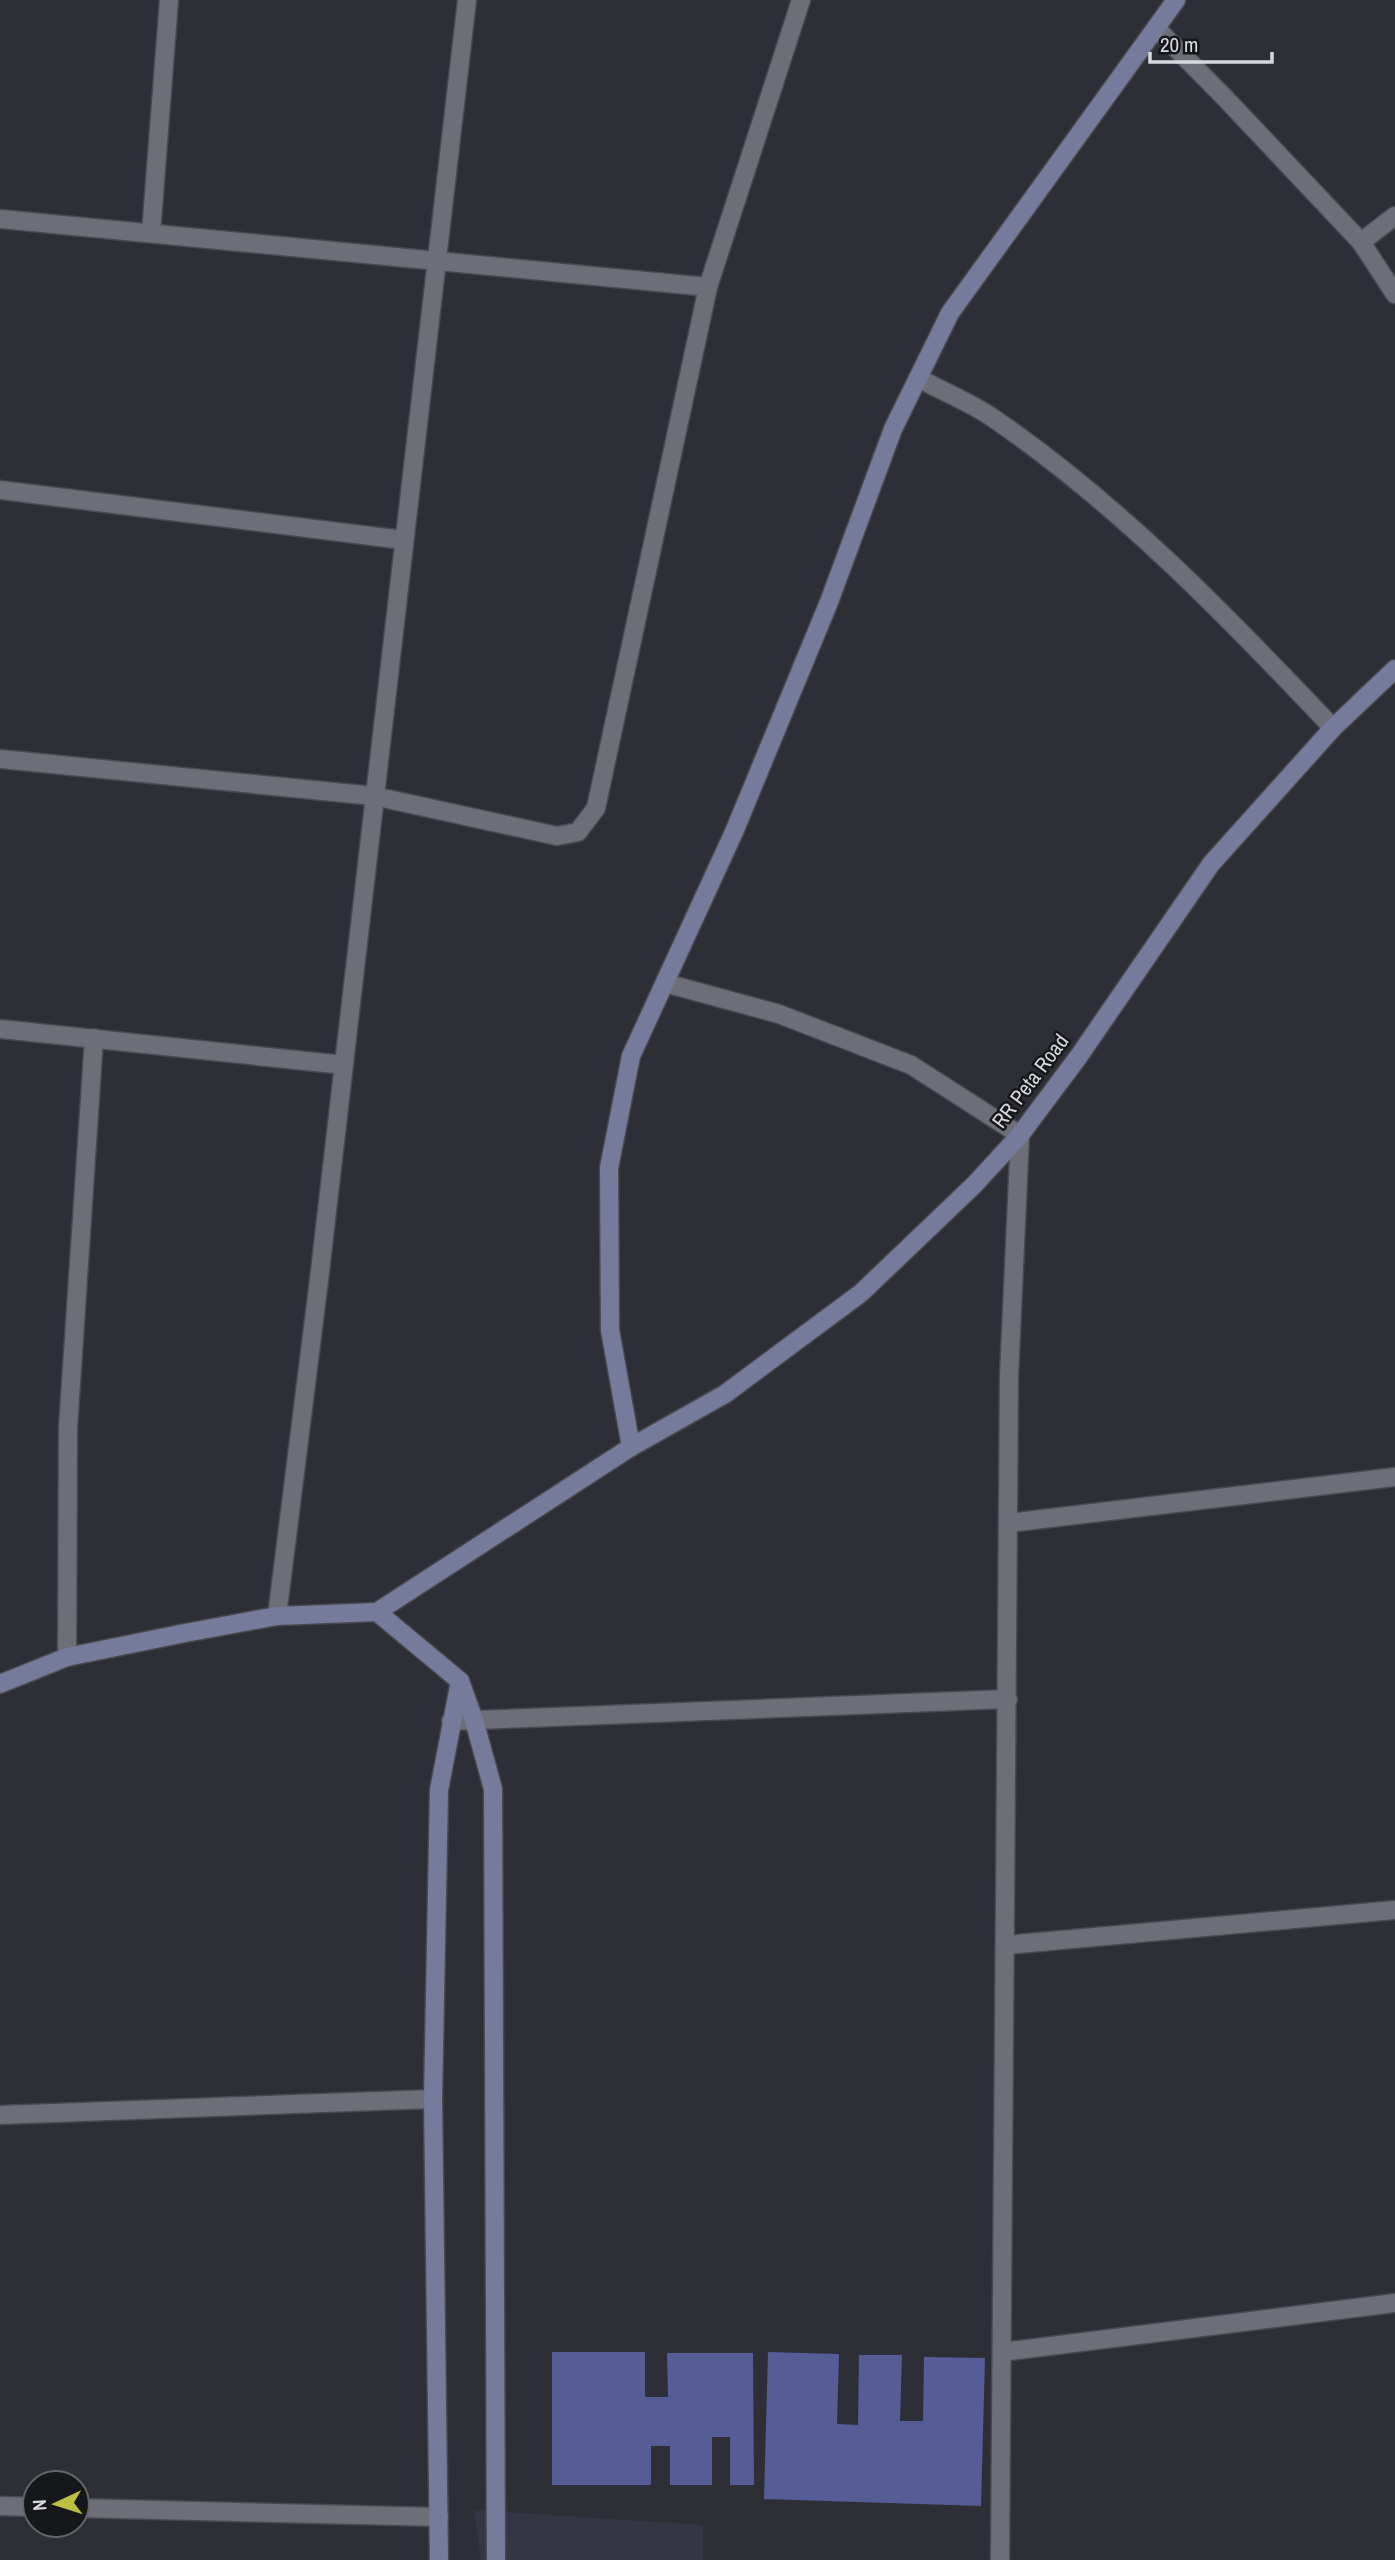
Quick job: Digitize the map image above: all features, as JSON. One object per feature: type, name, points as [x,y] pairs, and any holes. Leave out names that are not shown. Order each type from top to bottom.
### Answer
[{"type":"main road","points":[[631,1447],[610,1330],[608,1168],[631,1056],[739,819],[829,602],[893,429],[950,313],[1176,0]]},
{"type":"main road","name":"RR Peta Road","points":[[377,1612],[631,1447],[725,1394],[861,1293],[974,1185],[1020,1135],[1079,1056],[1211,864],[1333,728],[1395,669]]},
{"type":"main road","points":[[0,1684],[66,1657],[277,1616],[377,1612],[460,1681],[493,1789],[496,2560]]},
{"type":"main road","points":[[439,2560],[433,2099],[439,1790],[460,1681]]},
{"type":"street","points":[[151,233],[169,0]]},
{"type":"street","points":[[277,1616],[344,1065],[467,0]]},
{"type":"street","points":[[0,760],[374,796],[557,836],[578,832],[596,808],[708,287],[801,0]]},
{"type":"street","points":[[1156,28],[1361,242],[1395,294]]},
{"type":"street","points":[[1361,242],[1395,216]]},
{"type":"street","points":[[0,219],[708,287]]},
{"type":"street","points":[[918,377],[990,416],[1055,463],[1124,519],[1237,627],[1333,728]]},
{"type":"street","points":[[0,490],[404,540]]},
{"type":"street","points":[[664,983],[779,1014],[911,1065],[1020,1135],[1009,1376],[1000,2560]]},
{"type":"street","points":[[0,1029],[344,1065]]},
{"type":"street","points":[[66,1657],[68,1428],[94,1038]]},
{"type":"street","points":[[1009,1523],[1395,1477]]},
{"type":"street","points":[[451,1721],[1007,1699]]},
{"type":"street","points":[[1006,1945],[1395,1910]]},
{"type":"street","points":[[0,2115],[433,2099]]},
{"type":"street","points":[[1002,2352],[1395,2303]]},
{"type":"street","points":[[0,2506],[21,2507]]},
{"type":"street","points":[[91,2508],[439,2517]]},
{"type":"shaded area","points":[[474,2510],[703,2525],[703,2560],[481,2560]]},
{"type":"building","points":[[552,2352],[645,2352],[645,2397],[668,2397],[667,2353],[753,2353],[754,2485],[730,2485],[730,2437],[712,2437],[712,2485],[670,2485],[670,2446],[651,2446],[651,2485],[552,2485]]},
{"type":"building","points":[[768,2352],[839,2354],[837,2424],[858,2425],[859,2355],[902,2355],[900,2421],[923,2421],[924,2357],[985,2358],[981,2506],[764,2499]]}]
